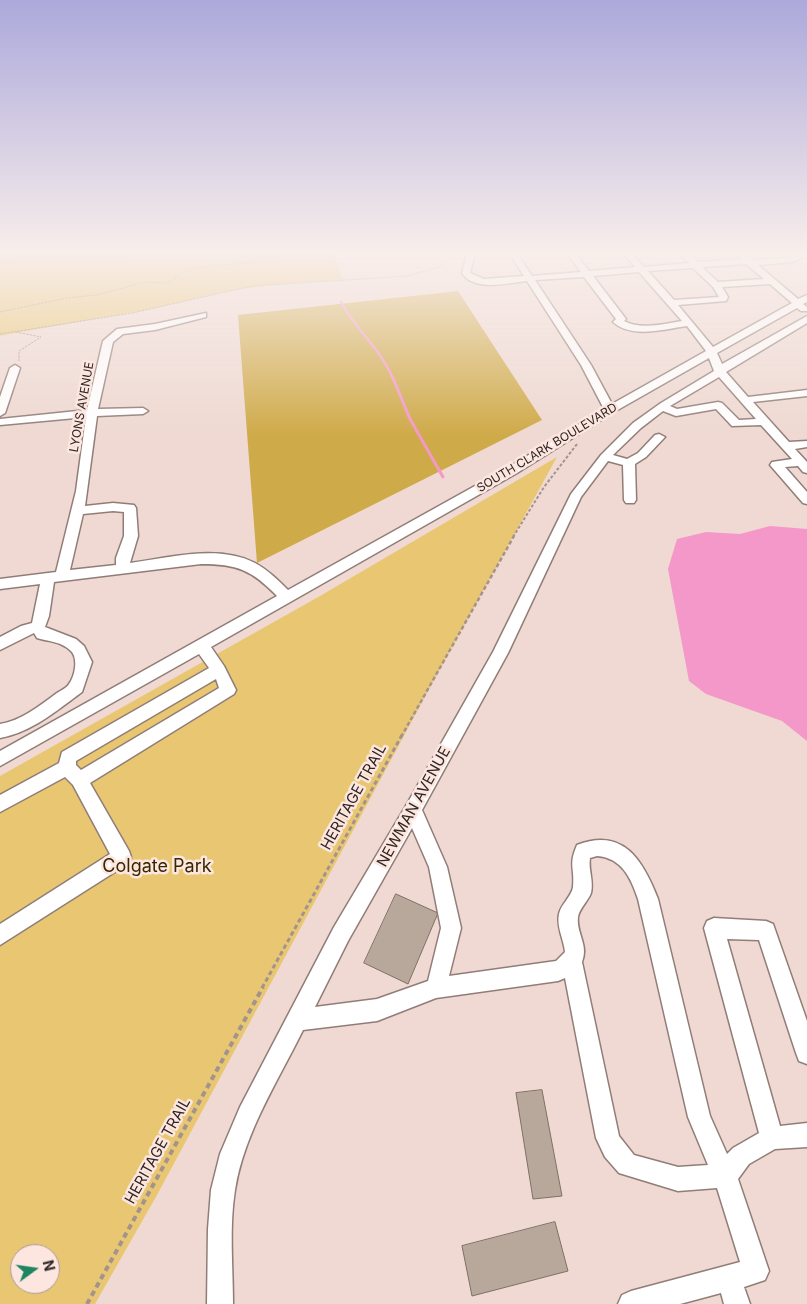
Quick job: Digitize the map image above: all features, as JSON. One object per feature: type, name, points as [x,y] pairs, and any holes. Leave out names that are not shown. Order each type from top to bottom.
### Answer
[{"type":"street","points":[[554,314],[586,365],[610,410]]},
{"type":"street","points":[[617,314],[621,319],[618,322],[623,326],[637,328],[689,323]]},
{"type":"street","points":[[681,314],[711,352],[720,372],[803,465]]},
{"type":"street","name":"SOUTH CLARK BOULEVARD","points":[[0,759],[513,470],[610,410],[779,314]]},
{"type":"street","name":"LYONS AVENUE","points":[[62,576],[82,491],[92,413],[108,341],[120,331],[155,327],[203,315]]},
{"type":"street","points":[[720,372],[726,366],[807,319]]},
{"type":"street","points":[[0,413],[15,368]]},
{"type":"street","name":"NEWMAN AVENUE","points":[[220,1304],[220,1230],[223,1190],[232,1154],[252,1106],[341,934],[413,810],[500,653],[575,497],[605,457],[631,431],[663,407],[720,372]]},
{"type":"street","points":[[746,400],[807,393]]},
{"type":"street","points":[[663,407],[676,413],[718,405],[736,424],[764,421]]},
{"type":"street","points":[[0,422],[92,413],[143,411]]},
{"type":"street","points":[[605,457],[629,463],[642,455],[659,437]]},
{"type":"street","points":[[787,446],[807,444]]},
{"type":"street","points":[[629,463],[630,500]]},
{"type":"street","points":[[803,465],[776,465],[807,500]]},
{"type":"street","points":[[78,511],[113,507],[130,508],[131,536],[123,558],[123,568]]},
{"type":"street","points":[[0,584],[200,559],[240,561],[257,568],[287,598]]},
{"type":"street","points":[[0,731],[12,729],[37,716],[76,688],[84,662],[79,650],[71,643],[54,635],[42,634],[38,627],[42,616],[48,578]]},
{"type":"street","points":[[0,644],[26,630],[38,627]]},
{"type":"street","points":[[0,804],[228,690],[219,670],[202,646]]},
{"type":"street","points":[[71,768],[219,670]]},
{"type":"street","points":[[0,935],[122,857],[71,768]]},
{"type":"street","points":[[413,810],[438,867],[451,928],[436,988]]},
{"type":"street","points":[[296,1020],[376,1010],[436,988],[565,967],[575,955],[568,917],[570,910],[581,894],[582,878],[579,860],[584,851],[594,847],[608,848],[620,854],[632,865],[640,877],[648,899],[700,1117],[725,1176],[756,1272],[631,1304]]},
{"type":"street","points":[[772,1138],[714,928],[766,931],[807,1053]]},
{"type":"street","points":[[565,967],[608,1138],[613,1149],[627,1165],[678,1179],[725,1176],[741,1156],[772,1138],[807,1135]]},
{"type":"street","points":[[729,1279],[738,1304]]},
{"type":"path","points":[[0,334],[127,314]]},
{"type":"path","points":[[12,332],[41,338],[19,351],[20,364],[15,368]]},
{"type":"path","name":"HERITAGE TRAIL","points":[[87,1304],[497,563],[544,487],[581,437]]},
{"type":"green space","points":[[0,314],[123,314],[0,336]]},
{"type":"green space","name":"Colgate Park","points":[[557,457],[428,691],[157,1195],[95,1304],[0,1304],[0,776],[320,596]]},
{"type":"shaded area","points":[[473,314],[542,420],[257,563],[238,315]]},
{"type":"shaded area","points":[[770,526],[807,529],[807,741],[782,721],[706,694],[689,681],[668,569],[677,539],[706,532],[740,534]]},
{"type":"building","points":[[396,894],[438,913],[408,984],[364,963]]},
{"type":"building","points":[[542,1090],[562,1196],[533,1199],[516,1093]]},
{"type":"building","points":[[555,1222],[568,1271],[472,1296],[462,1246]]},
{"type":"waterway","points":[[348,314],[382,358],[393,379]]},
{"type":"waterway","points":[[393,378],[410,419],[443,477]]}]
